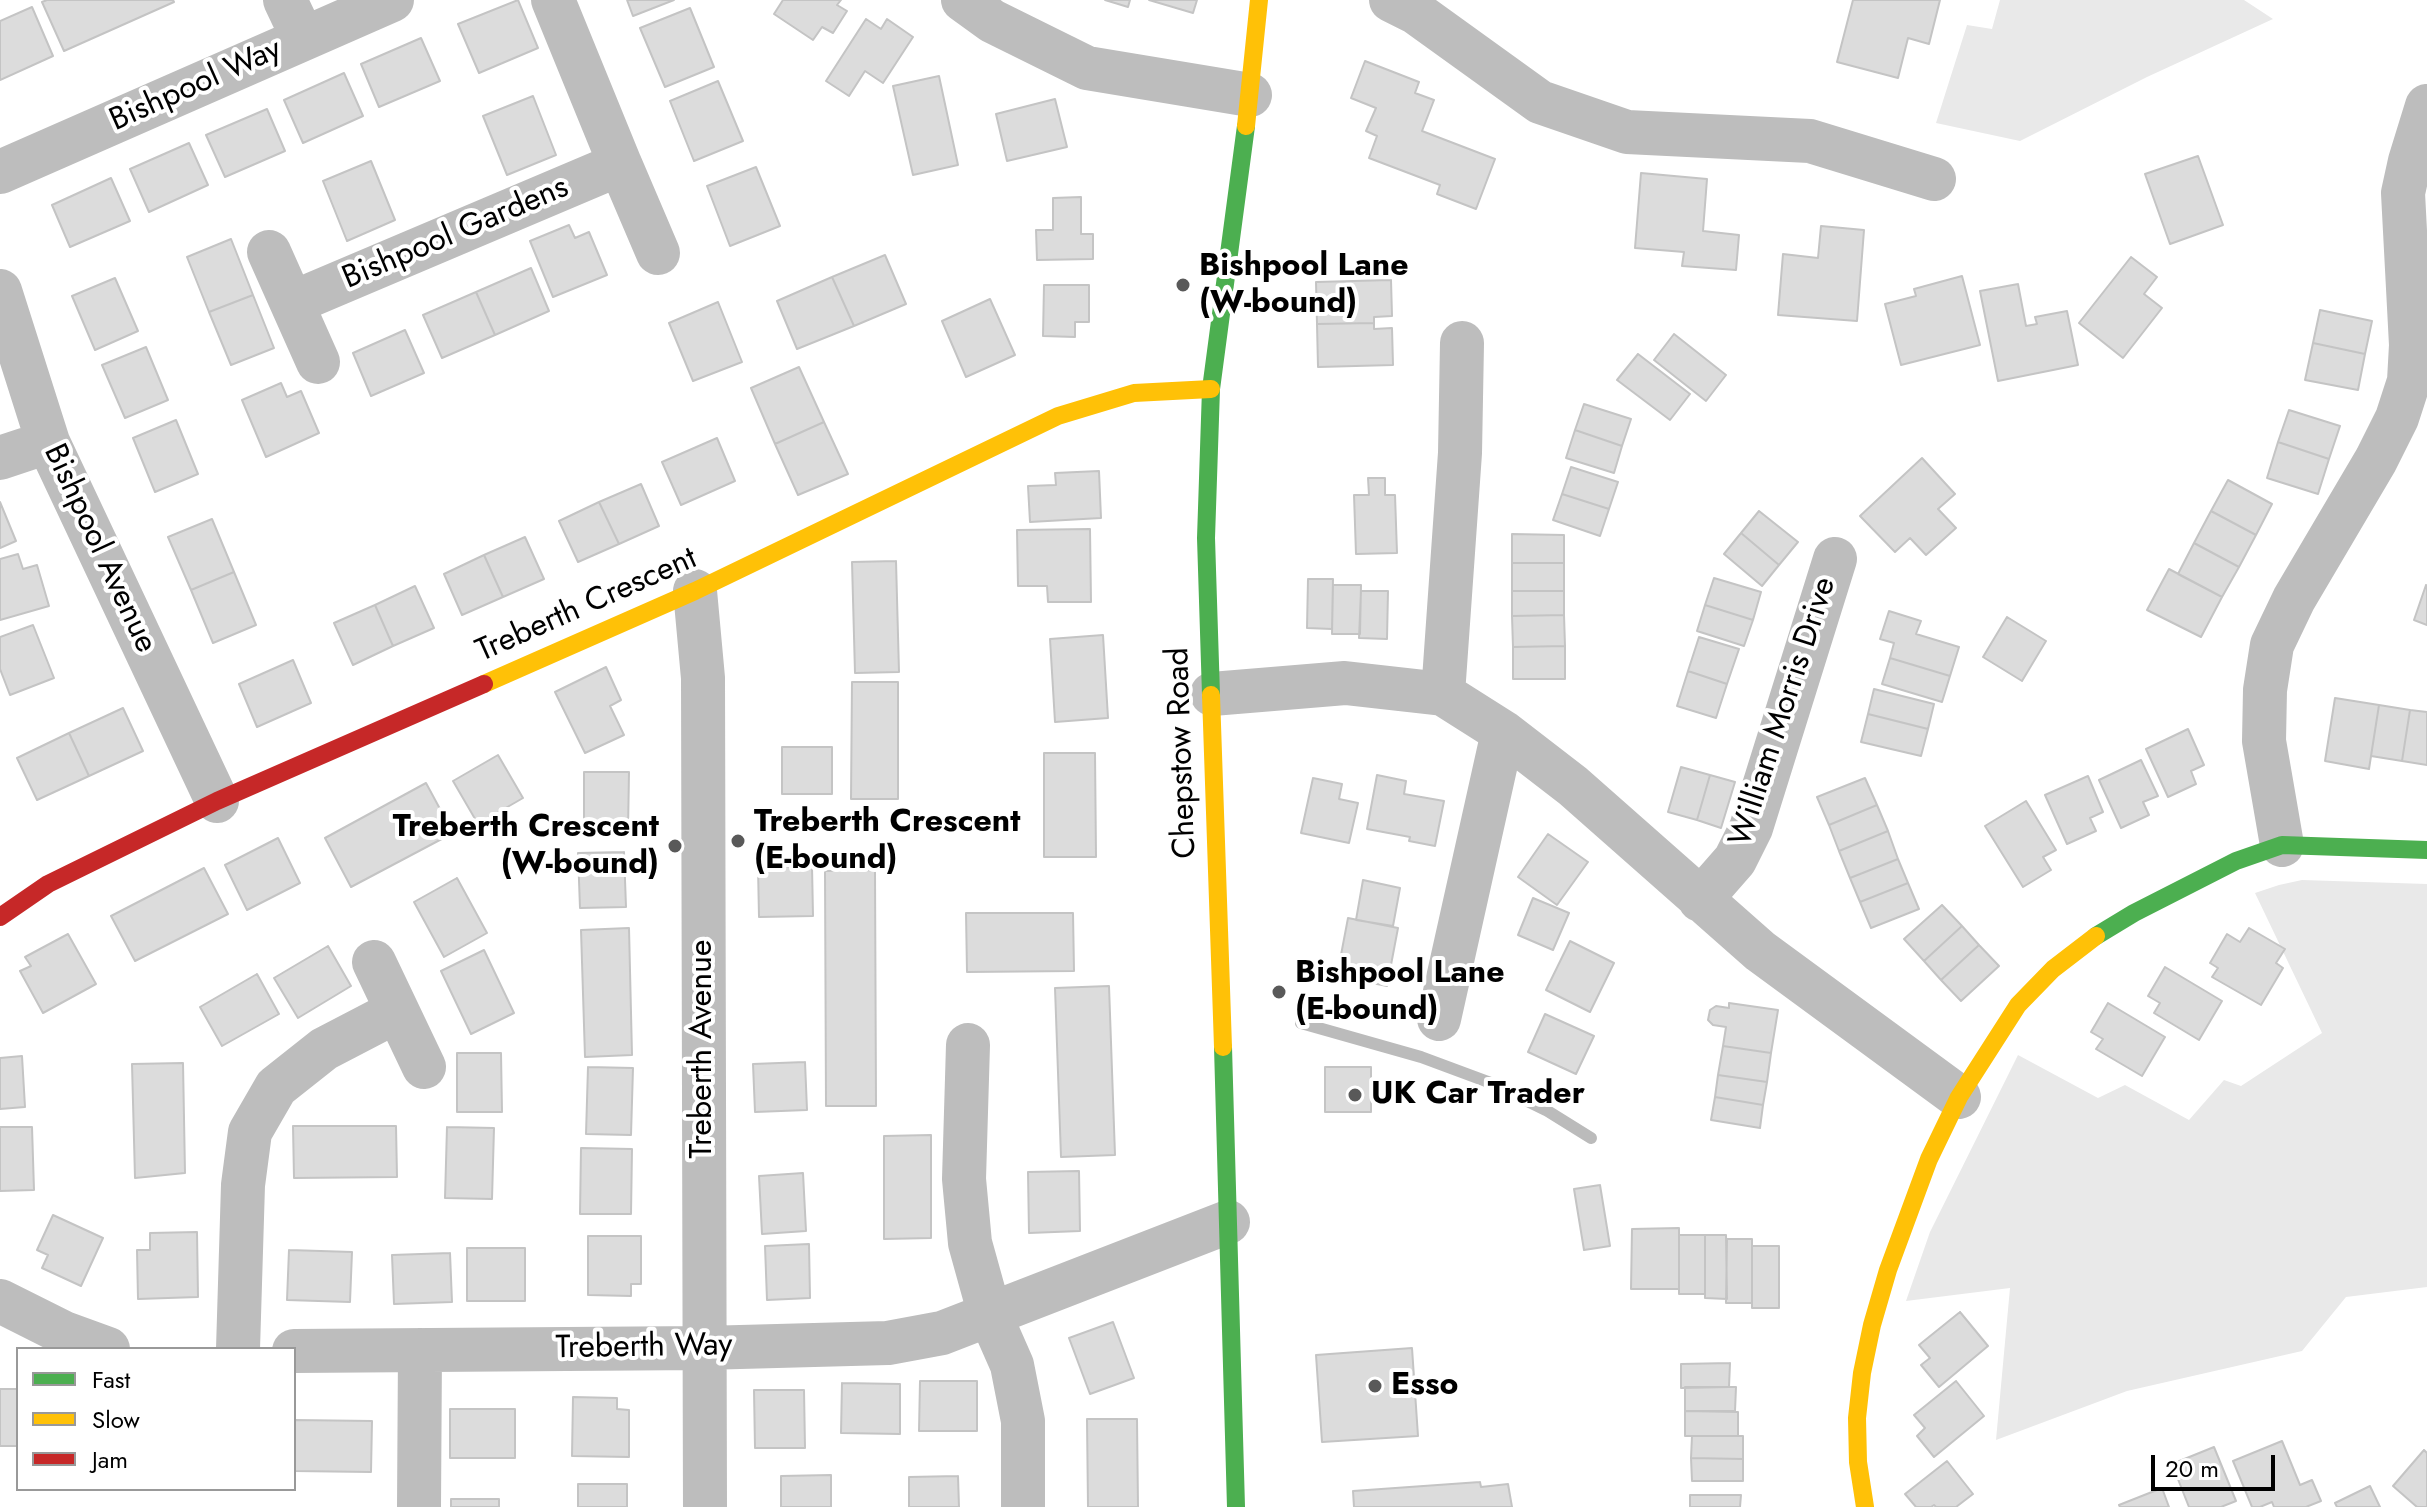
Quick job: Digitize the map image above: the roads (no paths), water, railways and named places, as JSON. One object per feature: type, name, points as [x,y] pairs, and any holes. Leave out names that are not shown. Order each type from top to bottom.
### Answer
[{"type":"street","name":"Bishpool Way","points":[[0,172],[294,19],[392,0]]},
{"type":"street","points":[[553,0],[658,253]]},
{"type":"street","points":[[963,0],[992,21],[1087,68],[1250,95]]},
{"type":"street","name":"Chepstow Road","points":[[1236,1507],[1206,538],[1211,389],[1250,95],[1259,0]]},
{"type":"street","points":[[1391,0],[1415,12],[1540,102],[1627,132],[1810,141],[1934,179]]},
{"type":"street","points":[[2282,845],[2264,741],[2265,690],[2272,645],[2294,599],[2376,460],[2397,418],[2409,381],[2411,345],[2403,193],[2427,106]]},
{"type":"street","name":"Bishpool Gardens","points":[[292,303],[620,164]]},
{"type":"street","points":[[269,252],[318,362]]},
{"type":"street","name":"Bishpool Avenue","points":[[0,291],[48,442],[217,801]]},
{"type":"street","points":[[1443,694],[1460,453],[1462,343]]},
{"type":"street","name":"Treberth Crescent","points":[[0,917],[48,884],[217,801],[695,591],[1058,416],[1134,393],[1211,389]]},
{"type":"street","points":[[0,458],[48,442]]},
{"type":"street","name":"William Morris Drive","points":[[1700,900],[1735,860],[1751,828],[1835,559]]},
{"type":"street","name":"Treberth Avenue","points":[[695,591],[703,678],[705,1507]]},
{"type":"street","points":[[1212,694],[1345,683],[1443,694],[1503,732],[1573,786],[1760,951],[1959,1097]]},
{"type":"street","points":[[1439,1019],[1503,732]]},
{"type":"street","points":[[1865,1507],[1857,1430],[1862,1373],[1872,1325],[1906,1218],[1929,1159],[1959,1097],[2018,1005],[2053,969],[2091,939],[2191,882],[2236,861],[2282,845],[2427,850]]},
{"type":"street","points":[[374,962],[424,1067]]},
{"type":"street","points":[[238,1347],[243,1185],[250,1132],[276,1087],[324,1049],[397,1011]]},
{"type":"street","points":[[968,1045],[964,1179],[970,1243],[990,1315],[1012,1365],[1023,1421],[1023,1507]]},
{"type":"street","name":"Treberth Way","points":[[296,1351],[703,1348],[888,1343],[942,1333],[1228,1222]]},
{"type":"street","points":[[0,1301],[64,1333],[102,1347]]},
{"type":"street","points":[[419,1507],[420,1350]]},
{"type":"waterway","points":[[1301,1023],[1421,1057],[1491,1083],[1546,1110],[1591,1138]]},
{"type":"place","name":"Bishpool Lane (W-bound)","points":[[1183,285]]},
{"type":"place","name":"Treberth Crescent (E-bound)","points":[[738,841]]},
{"type":"place","name":"Treberth Crescent (W-bound)","points":[[675,846]]},
{"type":"place","name":"Bishpool Lane (E-bound)","points":[[1279,992]]},
{"type":"place","name":"UK Car Trader","points":[[1355,1095]]},
{"type":"place","name":"Esso","points":[[1375,1386]]}]
